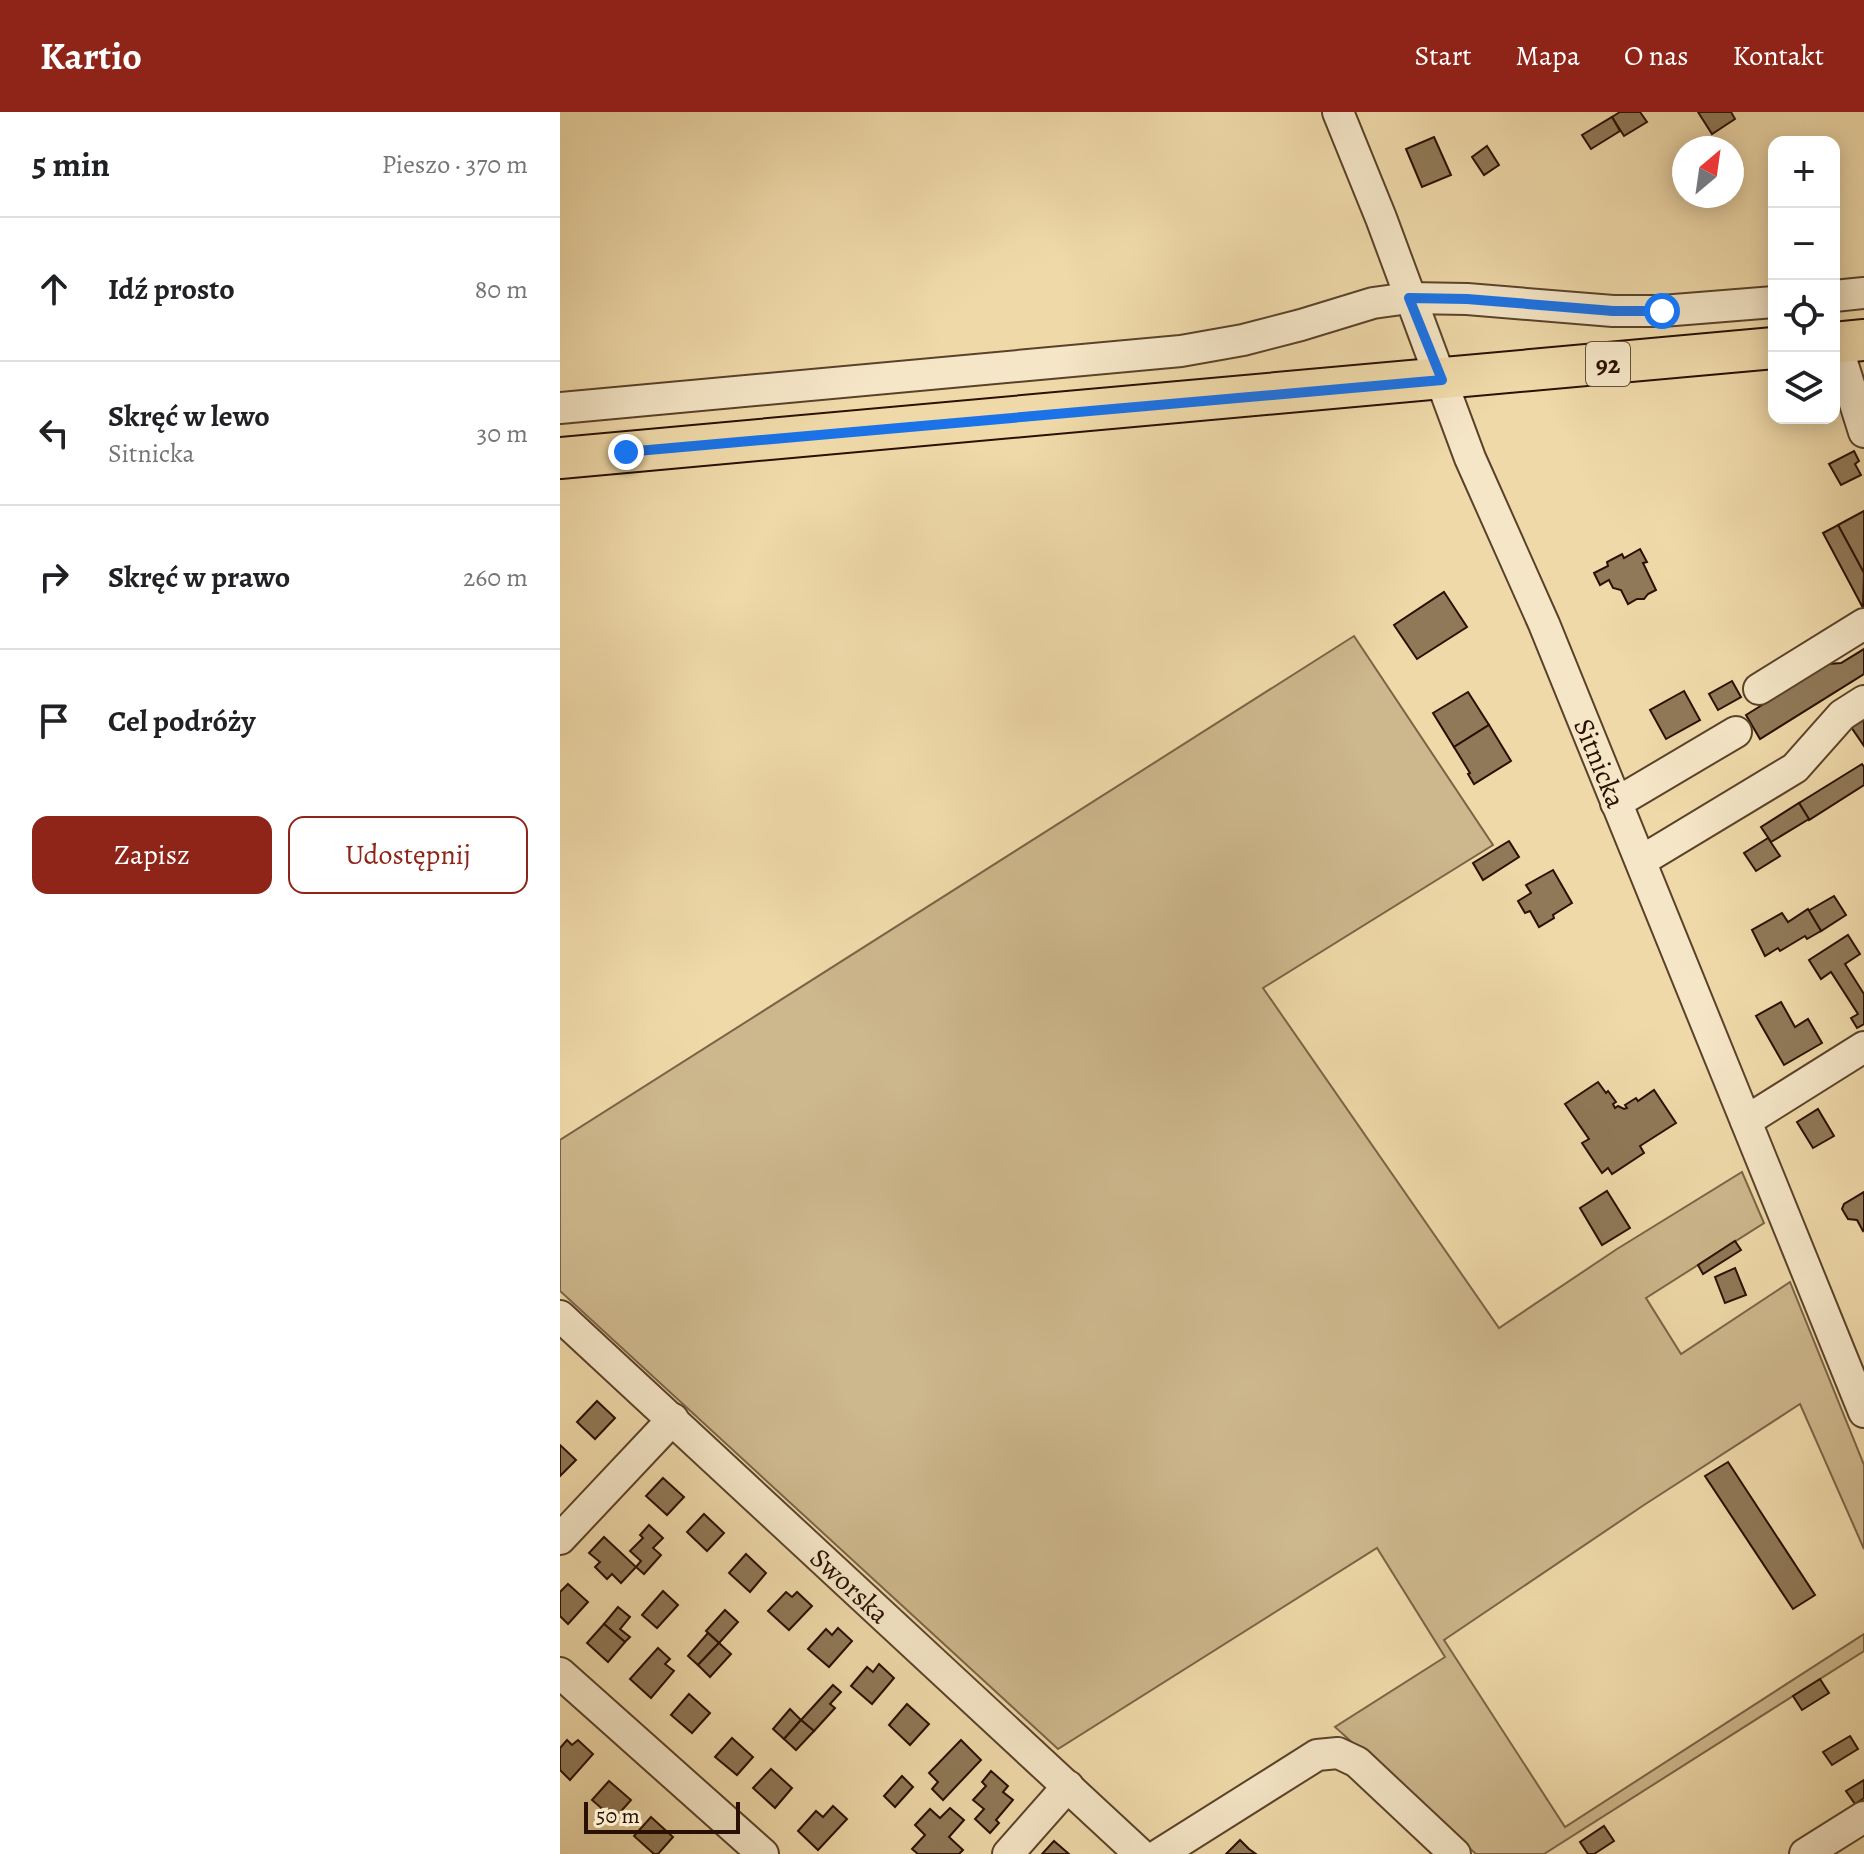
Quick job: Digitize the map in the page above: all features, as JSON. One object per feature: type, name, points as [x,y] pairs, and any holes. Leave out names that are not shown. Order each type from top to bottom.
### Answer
[{"type":"main road","name":"92","points":[[560,458],[1768,349]]},
{"type":"street","name":"Sitnicka","points":[[1338,112],[1470,458],[1538,611],[1864,1412]]},
{"type":"street","points":[[1840,295],[1864,293]]},
{"type":"street","points":[[560,408],[1181,351],[1243,340],[1373,303],[1409,298],[1467,299],[1613,311],[1662,311],[1768,302]]},
{"type":"street","points":[[1845,342],[1864,432]]},
{"type":"street","points":[[1759,689],[1864,624]]},
{"type":"street","points":[[1641,861],[1795,768],[1842,715],[1864,701]]},
{"type":"street","points":[[1616,803],[1736,732]]},
{"type":"street","points":[[1746,1121],[1864,1047]]},
{"type":"street","name":"Sworska","points":[[560,1316],[1140,1854]]},
{"type":"street","points":[[560,1539],[673,1419]]},
{"type":"street","points":[[560,1673],[763,1854]]},
{"type":"street","points":[[1160,1854],[1317,1755],[1338,1753],[1357,1762],[1455,1854]]},
{"type":"street","points":[[1008,1854],[1068,1786]]},
{"type":"street","points":[[1805,1854],[1864,1817]]},
{"type":"shaded area","points":[[1354,636],[1493,845],[1263,988],[1499,1328],[1617,1249],[1742,1172],[1764,1223],[1646,1298],[1681,1354],[1790,1282],[1864,1465],[1864,1549],[1800,1404],[1444,1640],[1565,1827],[1864,1634],[1864,1651],[1544,1854],[1476,1854],[1335,1727],[1445,1657],[1377,1548],[1058,1749],[560,1291],[560,1140]]},
{"type":"building","points":[[1620,112],[1640,112],[1647,122],[1624,136],[1612,117]]},
{"type":"building","points":[[1698,112],[1731,112],[1735,119],[1712,134]]},
{"type":"building","points":[[1612,117],[1620,131],[1591,149],[1582,135]]},
{"type":"building","points":[[1434,137],[1451,175],[1422,187],[1406,149]]},
{"type":"building","points":[[1487,146],[1499,165],[1484,175],[1472,157]]},
{"type":"building","points":[[1854,451],[1859,461],[1855,464],[1861,475],[1841,485],[1829,464]]},
{"type":"building","points":[[1864,511],[1864,573],[1838,525]]},
{"type":"building","points":[[1838,525],[1864,573],[1863,608],[1823,533]]},
{"type":"building","points":[[1640,549],[1656,590],[1644,599],[1628,604],[1621,590],[1613,588],[1609,580],[1600,585],[1594,573],[1622,554],[1624,558]]},
{"type":"building","points":[[1444,592],[1467,627],[1417,659],[1394,625]]},
{"type":"building","points":[[1864,649],[1864,674],[1760,739],[1746,715],[1828,664],[1841,663]]},
{"type":"building","points":[[1732,681],[1741,697],[1718,710],[1709,694]]},
{"type":"building","points":[[1684,691],[1700,720],[1666,739],[1650,710]]},
{"type":"building","points":[[1468,692],[1489,725],[1454,747],[1433,713]]},
{"type":"building","points":[[1864,710],[1864,746],[1847,721]]},
{"type":"building","points":[[1489,725],[1511,761],[1474,784],[1454,747]]},
{"type":"building","points":[[1862,764],[1864,785],[1809,820],[1799,803]]},
{"type":"building","points":[[1799,803],[1809,819],[1771,842],[1761,827]]},
{"type":"building","points":[[1768,838],[1780,856],[1756,871],[1744,853]]},
{"type":"building","points":[[1509,841],[1519,857],[1483,880],[1473,863]]},
{"type":"building","points":[[1553,870],[1572,903],[1539,927],[1530,911],[1525,913],[1518,901],[1531,893],[1526,885]]},
{"type":"building","points":[[1834,896],[1846,915],[1821,931],[1808,911]]},
{"type":"building","points":[[1808,909],[1821,931],[1765,956],[1752,930],[1782,913],[1788,922]]},
{"type":"building","points":[[1848,935],[1860,954],[1845,964],[1864,994],[1864,1024],[1857,1028],[1851,1018],[1858,1014],[1831,972],[1821,979],[1809,960]]},
{"type":"building","points":[[1781,1002],[1795,1027],[1808,1019],[1822,1043],[1784,1065],[1756,1016]]},
{"type":"building","points":[[1598,1082],[1616,1102],[1613,1104],[1615,1108],[1627,1108],[1625,1105],[1636,1098],[1638,1101],[1654,1090],[1676,1123],[1640,1146],[1644,1153],[1612,1174],[1608,1168],[1602,1173],[1582,1143],[1589,1139],[1565,1104]]},
{"type":"building","points":[[1818,1109],[1834,1136],[1813,1148],[1797,1122]]},
{"type":"building","points":[[1607,1191],[1630,1228],[1602,1245],[1580,1208]]},
{"type":"building","points":[[1864,1192],[1863,1231],[1857,1220],[1848,1219],[1842,1209],[1844,1204]]},
{"type":"building","points":[[1735,1241],[1741,1250],[1703,1274],[1698,1265]]},
{"type":"building","points":[[1735,1268],[1746,1295],[1725,1303],[1715,1277]]},
{"type":"building","points":[[597,1401],[615,1418],[595,1439],[577,1422]]},
{"type":"building","points":[[560,1445],[576,1460],[560,1476]]},
{"type":"building","points":[[1728,1462],[1815,1595],[1793,1609],[1705,1476]]},
{"type":"building","points":[[663,1478],[684,1497],[667,1515],[646,1496]]},
{"type":"building","points":[[704,1514],[724,1533],[707,1551],[687,1532]]},
{"type":"building","points":[[649,1525],[663,1538],[653,1548],[661,1555],[644,1574],[636,1567],[641,1561],[630,1551],[643,1538],[640,1535]]},
{"type":"building","points":[[604,1537],[636,1567],[621,1583],[612,1574],[607,1579],[595,1567],[600,1562],[589,1553]]},
{"type":"building","points":[[746,1554],[766,1573],[750,1592],[729,1573]]},
{"type":"building","points":[[568,1584],[588,1602],[568,1624],[560,1616],[560,1592]]},
{"type":"building","points":[[663,1591],[678,1605],[657,1628],[642,1615]]},
{"type":"building","points":[[786,1592],[792,1597],[797,1592],[812,1606],[789,1630],[768,1611]]},
{"type":"building","points":[[618,1607],[630,1617],[620,1629],[630,1637],[625,1642],[604,1624]]},
{"type":"building","points":[[725,1610],[738,1622],[719,1643],[706,1631]]},
{"type":"building","points":[[604,1624],[625,1642],[608,1662],[587,1643]]},
{"type":"building","points":[[838,1628],[852,1641],[829,1667],[808,1649],[826,1629],[832,1635]]},
{"type":"building","points":[[708,1633],[719,1643],[698,1665],[688,1656]]},
{"type":"building","points":[[719,1643],[731,1654],[710,1677],[698,1665]]},
{"type":"building","points":[[658,1648],[670,1659],[665,1664],[674,1671],[651,1698],[630,1679]]},
{"type":"building","points":[[879,1664],[894,1678],[872,1704],[851,1686],[867,1667],[873,1672]]},
{"type":"building","points":[[1820,1679],[1829,1693],[1802,1710],[1793,1696]]},
{"type":"building","points":[[833,1685],[841,1692],[830,1704],[835,1708],[814,1731],[801,1720]]},
{"type":"building","points":[[689,1694],[710,1713],[692,1733],[671,1715]]},
{"type":"building","points":[[907,1704],[929,1724],[910,1745],[889,1725]]},
{"type":"building","points":[[790,1709],[801,1720],[784,1739],[773,1729]]},
{"type":"building","points":[[801,1720],[814,1731],[796,1750],[784,1739]]},
{"type":"building","points":[[1850,1736],[1858,1749],[1832,1765],[1823,1752]]},
{"type":"building","points":[[732,1738],[753,1757],[737,1775],[715,1757]]},
{"type":"building","points":[[567,1740],[572,1745],[578,1740],[593,1754],[570,1780],[560,1770],[560,1748]]},
{"type":"building","points":[[961,1740],[981,1760],[943,1800],[932,1789],[938,1782],[929,1773]]},
{"type":"building","points":[[771,1769],[792,1788],[775,1808],[753,1788]]},
{"type":"building","points":[[991,1771],[1008,1786],[1003,1792],[1013,1800],[996,1820],[999,1823],[990,1833],[975,1819],[984,1809],[973,1800],[986,1786],[982,1782]]},
{"type":"building","points":[[902,1776],[913,1787],[895,1807],[884,1796]]},
{"type":"building","points":[[1864,1780],[1864,1798],[1855,1804],[1846,1791]]},
{"type":"building","points":[[609,1781],[631,1800],[614,1819],[592,1800]]},
{"type":"building","points":[[833,1806],[847,1819],[818,1850],[798,1831],[816,1811],[823,1817]]},
{"type":"building","points":[[950,1808],[964,1820],[949,1837],[963,1850],[959,1854],[918,1854],[912,1849],[925,1835],[915,1825],[930,1809],[940,1818]]},
{"type":"building","points":[[651,1817],[673,1837],[658,1854],[634,1836]]},
{"type":"building","points":[[1604,1826],[1614,1841],[1594,1854],[1588,1854],[1580,1842]]},
{"type":"building","points":[[1240,1840],[1249,1849],[1256,1854],[1226,1854]]},
{"type":"building","points":[[1054,1841],[1069,1854],[1042,1854]]},
{"type":"route","points":[[626,452],[1442,380],[1409,298],[1467,299],[1613,311],[1662,311]]}]
